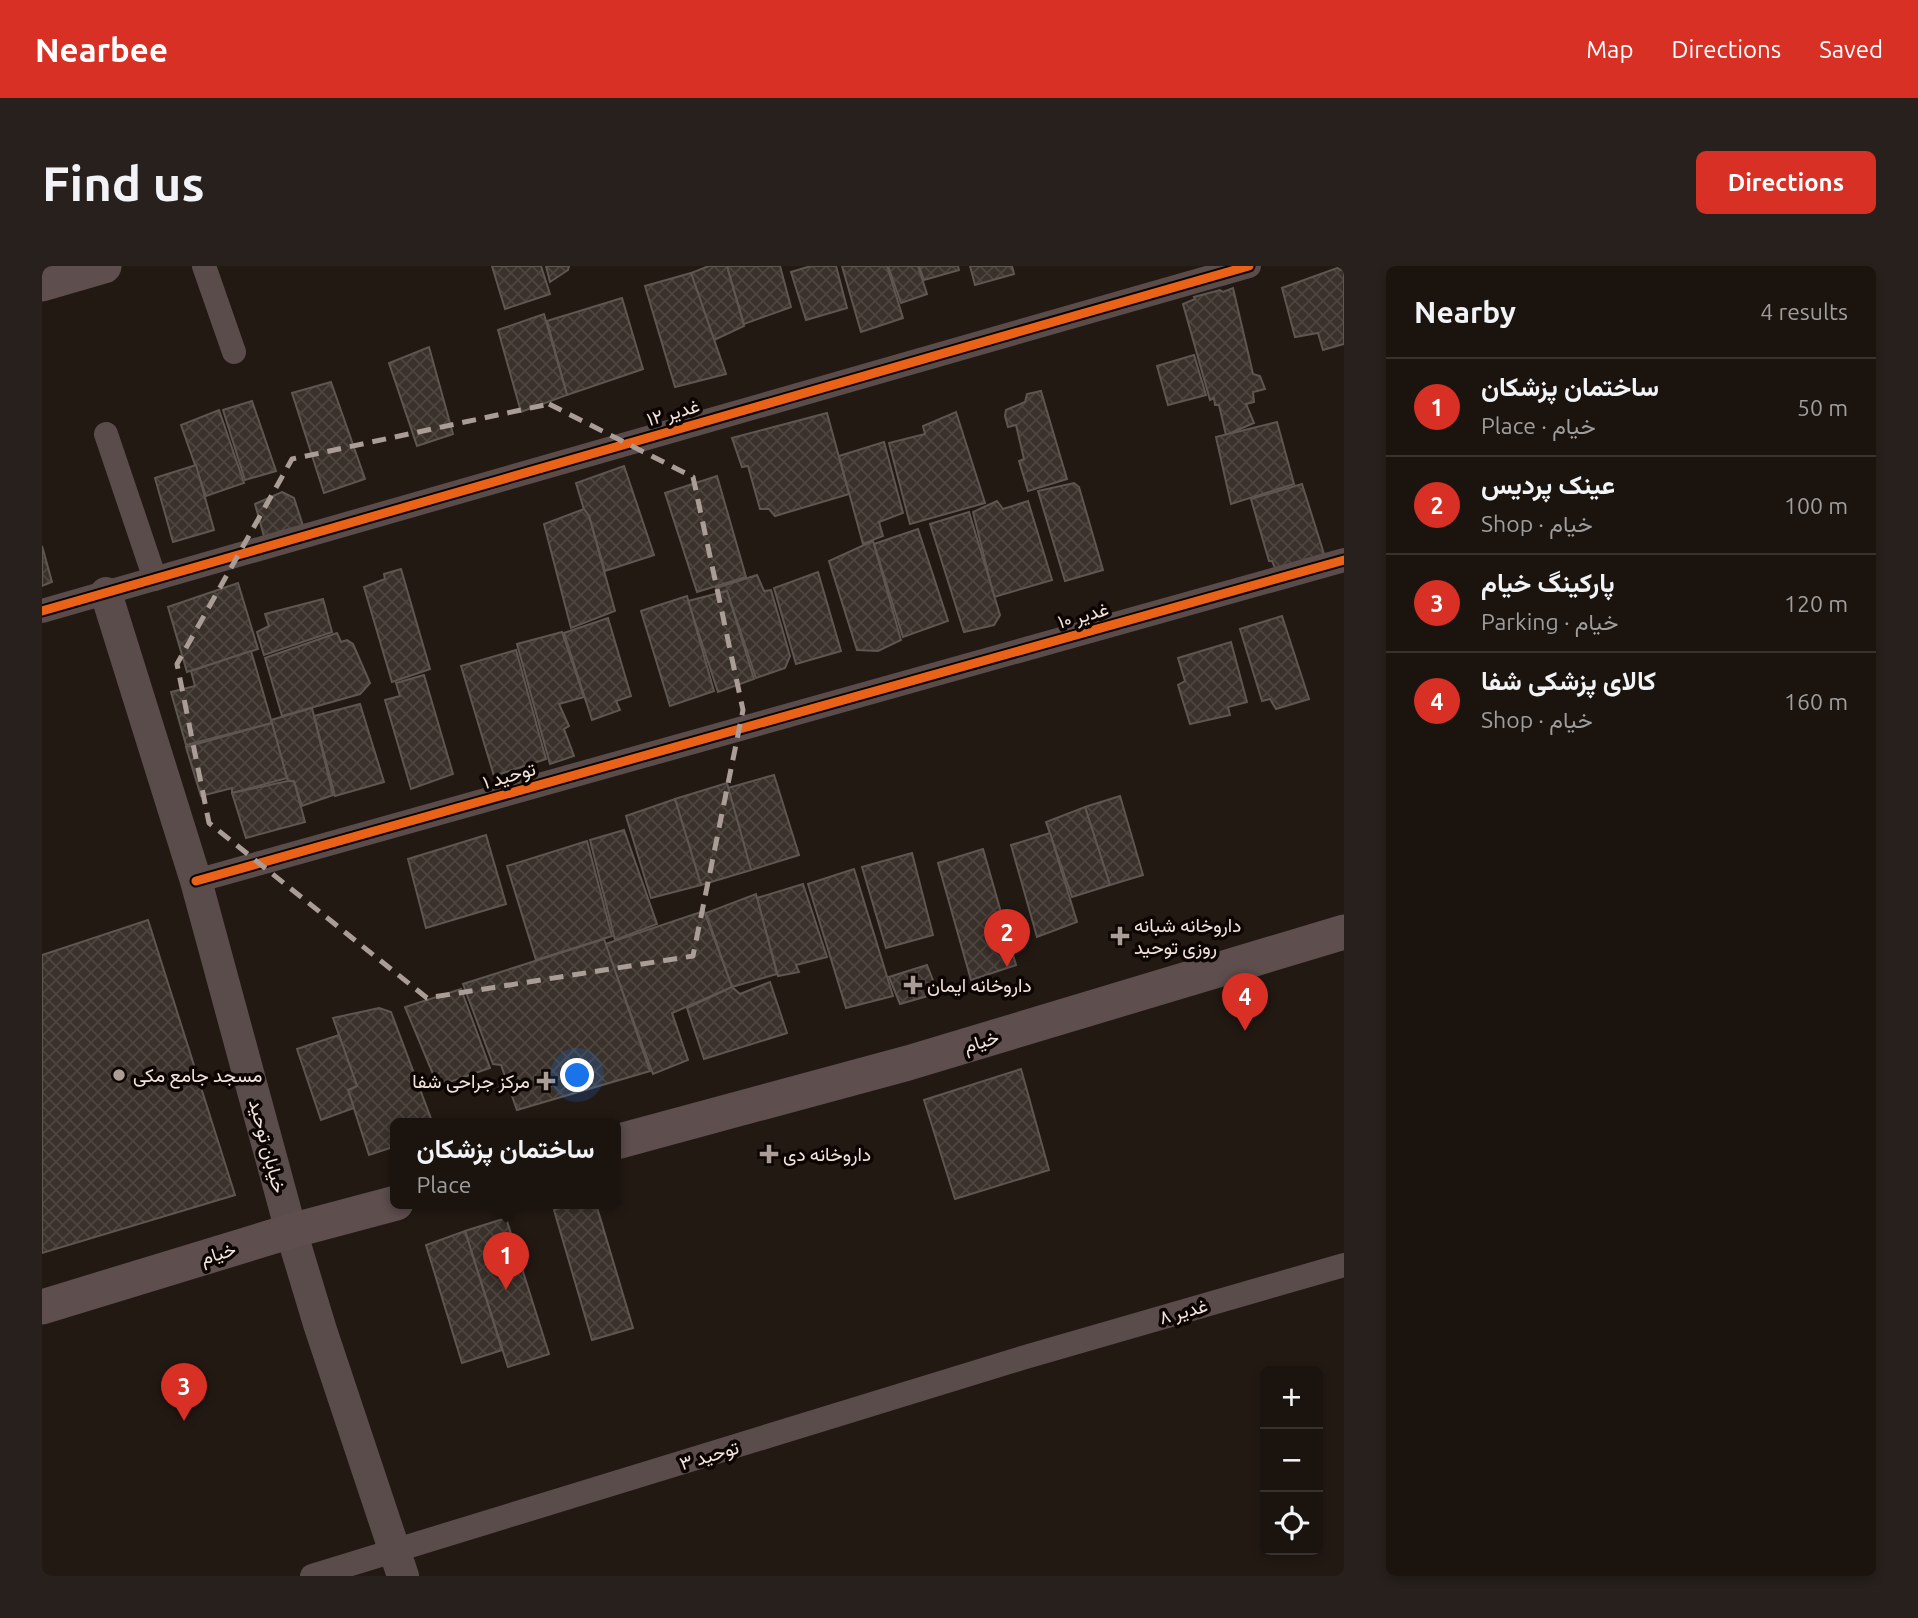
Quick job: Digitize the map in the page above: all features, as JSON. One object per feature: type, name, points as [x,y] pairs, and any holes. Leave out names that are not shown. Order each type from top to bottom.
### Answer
[{"type":"main road","points":[[42,284],[104,266]]},
{"type":"main road","name":"خیام","points":[[621,1141],[908,1063],[1344,932]]},
{"type":"main road","name":"خیام","points":[[42,1307],[390,1204]]},
{"type":"street","points":[[204,266],[234,352]]},
{"type":"street","name":"غدیر ۱۲","points":[[42,611],[1249,266]]},
{"type":"street","points":[[106,434],[155,579]]},
{"type":"street","name":"غدیر ۱۰","points":[[831,704],[1344,560]]},
{"type":"street","name":"خیابان توحید","points":[[106,593],[196,881],[291,1231],[399,1564]]},
{"type":"street","name":"توحید ۱","points":[[196,881],[831,704]]},
{"type":"street","name":"غدیر ۸","points":[[1022,1358],[1344,1265]]},
{"type":"street","name":"توحید ۳","points":[[313,1576],[399,1564],[1022,1358]]},
{"type":"highlighted area","points":[[549,404],[693,477],[743,710],[693,956],[427,998],[209,823],[177,664],[292,459]]},
{"type":"building","points":[[492,266],[541,266],[550,294],[505,309]]},
{"type":"building","points":[[546,266],[569,266],[568,270],[550,282]]},
{"type":"building","points":[[709,266],[727,266],[744,326],[714,340],[691,273]]},
{"type":"building","points":[[727,266],[780,266],[791,307],[744,324]]},
{"type":"building","points":[[811,266],[836,266],[847,308],[806,320],[791,272]]},
{"type":"building","points":[[842,266],[887,266],[903,318],[861,332]]},
{"type":"building","points":[[888,266],[918,266],[927,294],[901,303]]},
{"type":"building","points":[[919,266],[958,266],[959,270],[924,280]]},
{"type":"building","points":[[970,266],[1012,266],[1014,274],[975,285]]},
{"type":"building","points":[[1337,268],[1344,271],[1344,344],[1323,350],[1318,333],[1295,337],[1282,288]]},
{"type":"building","points":[[691,273],[726,374],[675,387],[645,286]]},
{"type":"building","points":[[1233,288],[1253,374],[1260,376],[1265,389],[1253,392],[1254,402],[1246,404],[1254,423],[1226,435],[1219,405],[1215,405],[1214,398],[1210,400],[1183,304],[1195,299],[1194,297]]},
{"type":"building","points":[[622,298],[643,369],[567,395],[547,321]]},
{"type":"building","points":[[544,314],[567,395],[521,412],[498,330]]},
{"type":"building","points":[[429,347],[453,434],[417,446],[389,363]]},
{"type":"building","points":[[1194,355],[1206,395],[1168,405],[1157,366]]},
{"type":"building","points":[[331,382],[365,479],[324,493],[292,393]]},
{"type":"building","points":[[1041,391],[1067,479],[1028,491],[1019,461],[1024,459],[1016,425],[1008,427],[1005,416],[1006,410],[1025,402],[1027,394]]},
{"type":"building","points":[[252,401],[276,471],[245,480],[223,410]]},
{"type":"building","points":[[219,410],[244,483],[206,496],[181,425]]},
{"type":"building","points":[[956,412],[985,503],[910,524],[889,443],[925,434],[923,426]]},
{"type":"building","points":[[827,413],[849,494],[775,516],[769,509],[760,509],[748,466],[742,467],[732,438]]},
{"type":"building","points":[[1277,422],[1294,484],[1231,504],[1216,437]]},
{"type":"building","points":[[884,442],[903,513],[879,522],[883,536],[863,544],[839,456]]},
{"type":"building","points":[[196,465],[214,530],[173,542],[155,478]]},
{"type":"building","points":[[624,466],[654,555],[605,571],[576,483]]},
{"type":"building","points":[[717,476],[746,577],[697,592],[665,493]]},
{"type":"building","points":[[1074,483],[1079,487],[1103,570],[1065,581],[1038,491]]},
{"type":"building","points":[[1302,484],[1324,554],[1276,570],[1272,561],[1269,561],[1251,499]]},
{"type":"building","points":[[282,492],[294,498],[303,526],[265,540],[255,504]]},
{"type":"building","points":[[997,501],[1003,509],[1028,501],[1052,580],[994,597],[973,512]]},
{"type":"building","points":[[584,509],[589,516],[615,611],[571,628],[544,524]]},
{"type":"building","points":[[969,512],[1000,615],[994,625],[964,632],[930,524]]},
{"type":"building","points":[[918,529],[948,621],[903,637],[874,544]]},
{"type":"building","points":[[873,541],[901,640],[878,651],[857,650],[829,561]]},
{"type":"building","points":[[42,546],[52,582],[42,586]]},
{"type":"building","points":[[401,569],[430,669],[392,682],[364,587],[385,579],[384,574]]},
{"type":"building","points":[[818,572],[841,651],[796,664],[774,588]]},
{"type":"building","points":[[757,575],[764,591],[771,590],[790,656],[785,668],[756,678],[727,591],[718,593],[716,588]]},
{"type":"building","points":[[238,583],[258,649],[187,672],[168,607]]},
{"type":"building","points":[[727,591],[754,679],[718,692],[688,601]]},
{"type":"building","points":[[687,596],[714,691],[670,706],[641,611]]},
{"type":"building","points":[[323,599],[332,632],[264,655],[257,632],[269,626],[265,614]]},
{"type":"building","points":[[1282,616],[1309,699],[1276,709],[1270,699],[1262,701],[1240,629]]},
{"type":"building","points":[[608,618],[631,696],[616,701],[620,710],[592,720],[564,633]]},
{"type":"building","points":[[562,632],[584,697],[559,704],[569,726],[564,729],[574,756],[550,764],[517,644]]},
{"type":"building","points":[[337,633],[341,642],[347,640],[353,644],[370,683],[360,694],[282,716],[265,658]]},
{"type":"building","points":[[1231,642],[1247,702],[1228,707],[1230,715],[1190,724],[1178,685],[1185,681],[1178,658]]},
{"type":"building","points":[[516,650],[546,759],[494,776],[461,666]]},
{"type":"building","points":[[251,651],[272,723],[186,745],[171,692],[195,686],[191,671]]},
{"type":"building","points":[[424,675],[453,774],[411,789],[385,700],[400,696],[396,683]]},
{"type":"building","points":[[360,704],[384,782],[335,796],[314,716]]},
{"type":"building","points":[[312,708],[333,795],[302,806],[294,781],[288,781],[271,720]]},
{"type":"building","points":[[272,723],[287,778],[232,793],[232,788],[201,796],[186,747]]},
{"type":"building","points":[[774,775],[799,855],[751,870],[728,788]]},
{"type":"building","points":[[294,781],[305,822],[246,838],[232,793]]},
{"type":"building","points":[[727,783],[751,870],[701,885],[675,799]]},
{"type":"building","points":[[1120,796],[1143,875],[1110,885],[1085,807]]},
{"type":"building","points":[[675,799],[701,885],[651,898],[626,816]]},
{"type":"building","points":[[1085,807],[1110,885],[1072,897],[1046,822]]},
{"type":"building","points":[[624,830],[657,924],[615,940],[590,840]]},
{"type":"building","points":[[1050,833],[1077,922],[1037,937],[1011,845]]},
{"type":"building","points":[[486,835],[506,904],[426,928],[408,859]]},
{"type":"building","points":[[587,841],[612,936],[536,960],[507,866]]},
{"type":"building","points":[[983,849],[1016,965],[971,980],[938,863]]},
{"type":"building","points":[[912,853],[933,935],[886,948],[862,867]]},
{"type":"building","points":[[854,869],[893,996],[846,1008],[808,884]]},
{"type":"building","points":[[803,884],[827,957],[796,965],[799,972],[778,976],[757,898]]},
{"type":"building","points":[[756,894],[777,974],[732,987],[706,913]]},
{"type":"building","points":[[704,911],[732,987],[672,1013],[688,1060],[653,1074],[605,944]]},
{"type":"building","name":"مسجد جامع مکی","points":[[148,920],[235,1195],[42,1253],[42,955]]},
{"type":"building","points":[[604,939],[650,1071],[517,1110],[501,1065],[493,1064],[463,984]]},
{"type":"building","name":"داروخانه ایمان","points":[[927,965],[938,993],[900,1004],[889,977]]},
{"type":"building","points":[[770,982],[787,1033],[704,1059],[687,1008],[732,987],[740,994]]},
{"type":"building","points":[[461,989],[490,1068],[438,1086],[405,1007]]},
{"type":"building","points":[[379,1008],[391,1012],[431,1118],[390,1118],[390,1148],[369,1155],[348,1090],[357,1086],[333,1018]]},
{"type":"building","points":[[339,1035],[357,1086],[348,1090],[354,1108],[321,1120],[297,1049]]},
{"type":"building","points":[[1021,1069],[1049,1170],[955,1199],[924,1100]]},
{"type":"building","points":[[597,1209],[633,1328],[592,1340],[554,1210]]},
{"type":"building","points":[[506,1218],[549,1354],[508,1367],[465,1231]]},
{"type":"building","points":[[465,1231],[502,1350],[462,1363],[426,1245]]},
{"type":"cycle path","points":[[42,611],[1249,266]]},
{"type":"cycle path","points":[[196,881],[1344,560]]},
{"type":"place","name":"داروخانه شبانه روزی توحید","points":[[1120,936]]},
{"type":"place","name":"عینک پردیس","points":[[1007,967]]},
{"type":"place","name":"داروخانه ایمان","points":[[913,985]]},
{"type":"place","name":"کالای پزشکی شفا","points":[[1245,1031]]},
{"type":"place","name":"مسجد جامع مکی","points":[[119,1075]]},
{"type":"place","name":"مرکز جراحی شفا","points":[[546,1081]]},
{"type":"place","name":"داروخانه دی","points":[[769,1154]]},
{"type":"place","name":"ساختمان پزشکان","points":[[506,1290]]},
{"type":"place","name":"پارکینگ خیام","points":[[184,1421]]}]
